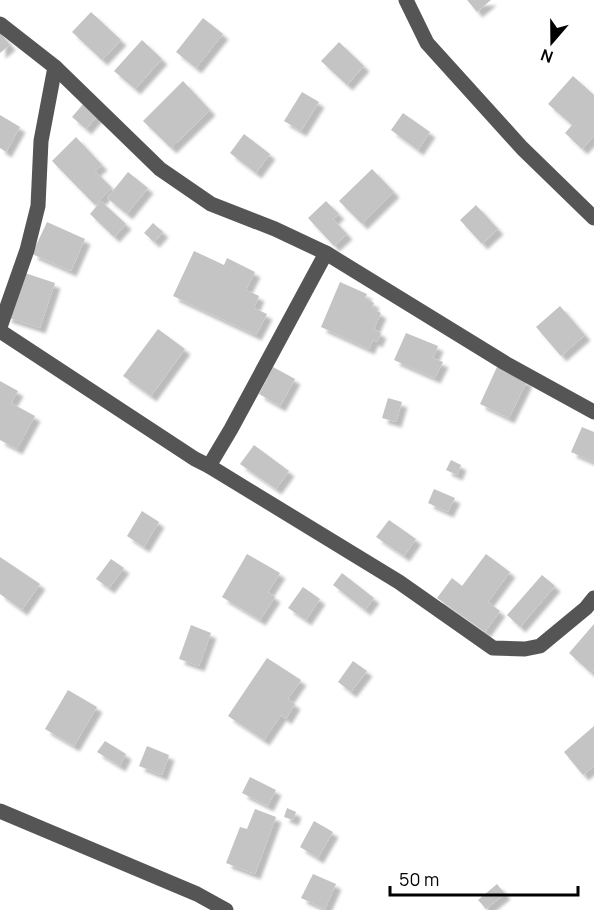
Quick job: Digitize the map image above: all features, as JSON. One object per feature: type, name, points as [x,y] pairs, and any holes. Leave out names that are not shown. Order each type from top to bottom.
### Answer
[{"type":"street","points":[[406,0],[427,43],[522,148],[594,219]]},
{"type":"street","points":[[0,24],[55,67],[160,169],[211,204],[275,229],[326,253],[505,363],[594,412]]},
{"type":"street","points":[[55,67],[41,141],[38,206],[27,250],[0,329],[109,404],[195,459],[399,582],[494,648],[525,649],[540,646],[586,608],[594,598]]},
{"type":"street","points":[[209,466],[326,253]]},
{"type":"street","points":[[0,811],[197,894],[226,910]]},
{"type":"building","points":[[467,0],[491,0],[477,12]]},
{"type":"building","points":[[91,12],[121,40],[102,60],[72,32]]},
{"type":"building","points":[[203,18],[223,34],[196,68],[176,52]]},
{"type":"building","points":[[0,32],[10,45],[0,53]]},
{"type":"building","points":[[142,40],[162,59],[135,89],[114,71]]},
{"type":"building","points":[[339,42],[364,66],[347,85],[321,61]]},
{"type":"building","points":[[573,76],[594,95],[594,136],[582,149],[565,133],[572,125],[548,104]]},
{"type":"building","points":[[183,81],[210,110],[171,148],[143,121]]},
{"type":"building","points":[[302,92],[319,102],[301,131],[284,121]]},
{"type":"building","points":[[84,103],[98,115],[86,129],[72,117]]},
{"type":"building","points":[[403,113],[430,132],[418,150],[391,130]]},
{"type":"building","points":[[0,115],[20,127],[6,152],[0,148]]},
{"type":"building","points":[[244,134],[270,154],[256,173],[230,153]]},
{"type":"building","points":[[76,137],[102,165],[95,171],[112,188],[95,205],[52,161]]},
{"type":"building","points":[[372,169],[394,192],[362,224],[339,201]]},
{"type":"building","points":[[128,172],[148,188],[127,214],[107,198]]},
{"type":"building","points":[[101,201],[126,224],[114,237],[90,214]]},
{"type":"building","points":[[326,201],[339,214],[333,219],[347,234],[334,246],[308,218]]},
{"type":"building","points":[[476,205],[498,229],[482,244],[460,220]]},
{"type":"building","points":[[47,222],[85,239],[71,271],[32,254]]},
{"type":"building","points":[[153,223],[163,232],[154,242],[144,233]]},
{"type":"building","points":[[194,251],[224,265],[227,258],[255,272],[246,290],[259,296],[254,308],[267,314],[256,335],[173,296]]},
{"type":"building","points":[[22,272],[55,283],[40,328],[6,317]]},
{"type":"building","points":[[340,282],[367,294],[365,298],[374,303],[372,308],[381,313],[374,329],[381,333],[377,342],[373,340],[369,349],[321,327]]},
{"type":"building","points":[[560,306],[585,335],[561,356],[536,327]]},
{"type":"building","points":[[158,329],[185,349],[151,396],[123,376]]},
{"type":"building","points":[[406,333],[438,346],[433,358],[443,362],[435,378],[394,360]]},
{"type":"building","points":[[273,367],[295,379],[280,406],[259,394]]},
{"type":"building","points":[[497,367],[527,381],[509,418],[480,404]]},
{"type":"building","points":[[0,381],[18,391],[11,403],[35,416],[17,449],[0,440]]},
{"type":"building","points":[[388,398],[402,402],[396,422],[382,418]]},
{"type":"building","points":[[582,427],[594,432],[594,462],[571,452]]},
{"type":"building","points":[[254,445],[289,471],[276,489],[240,464]]},
{"type":"building","points":[[451,460],[461,465],[457,475],[446,470]]},
{"type":"building","points":[[434,489],[455,498],[448,512],[428,503]]},
{"type":"building","points":[[142,511],[159,522],[144,547],[127,536]]},
{"type":"building","points":[[389,520],[416,539],[404,556],[376,537]]},
{"type":"building","points":[[247,554],[280,573],[268,592],[275,597],[260,620],[222,597]]},
{"type":"building","points":[[486,554],[510,572],[488,602],[500,611],[485,632],[437,598],[452,578],[462,586]]},
{"type":"building","points":[[0,557],[40,584],[22,610],[0,594]]},
{"type":"building","points":[[111,559],[124,568],[109,588],[96,579]]},
{"type":"building","points":[[342,573],[374,598],[365,610],[333,585]]},
{"type":"building","points":[[542,575],[555,586],[520,627],[507,615]]},
{"type":"building","points":[[303,587],[320,599],[306,620],[288,608]]},
{"type":"building","points":[[594,624],[594,669],[591,673],[569,653]]},
{"type":"building","points":[[191,625],[211,633],[199,666],[179,659]]},
{"type":"building","points":[[267,658],[301,680],[288,699],[295,704],[286,719],[281,715],[264,740],[228,716]]},
{"type":"building","points":[[353,661],[367,671],[351,692],[338,682]]},
{"type":"building","points":[[68,690],[97,707],[74,746],[45,729]]},
{"type":"building","points":[[594,726],[594,766],[583,775],[564,752]]},
{"type":"building","points":[[105,741],[126,754],[120,766],[97,752]]},
{"type":"building","points":[[147,746],[169,755],[162,775],[139,766]]},
{"type":"building","points":[[250,777],[276,790],[268,806],[242,793]]},
{"type":"building","points":[[287,808],[296,812],[293,820],[284,817]]},
{"type":"building","points":[[255,809],[276,817],[255,874],[226,863],[240,827],[247,829]]},
{"type":"building","points":[[314,821],[333,832],[318,858],[300,847]]},
{"type":"building","points":[[313,874],[336,884],[325,909],[301,898]]},
{"type":"building","points":[[497,884],[505,894],[486,909],[478,900]]}]
